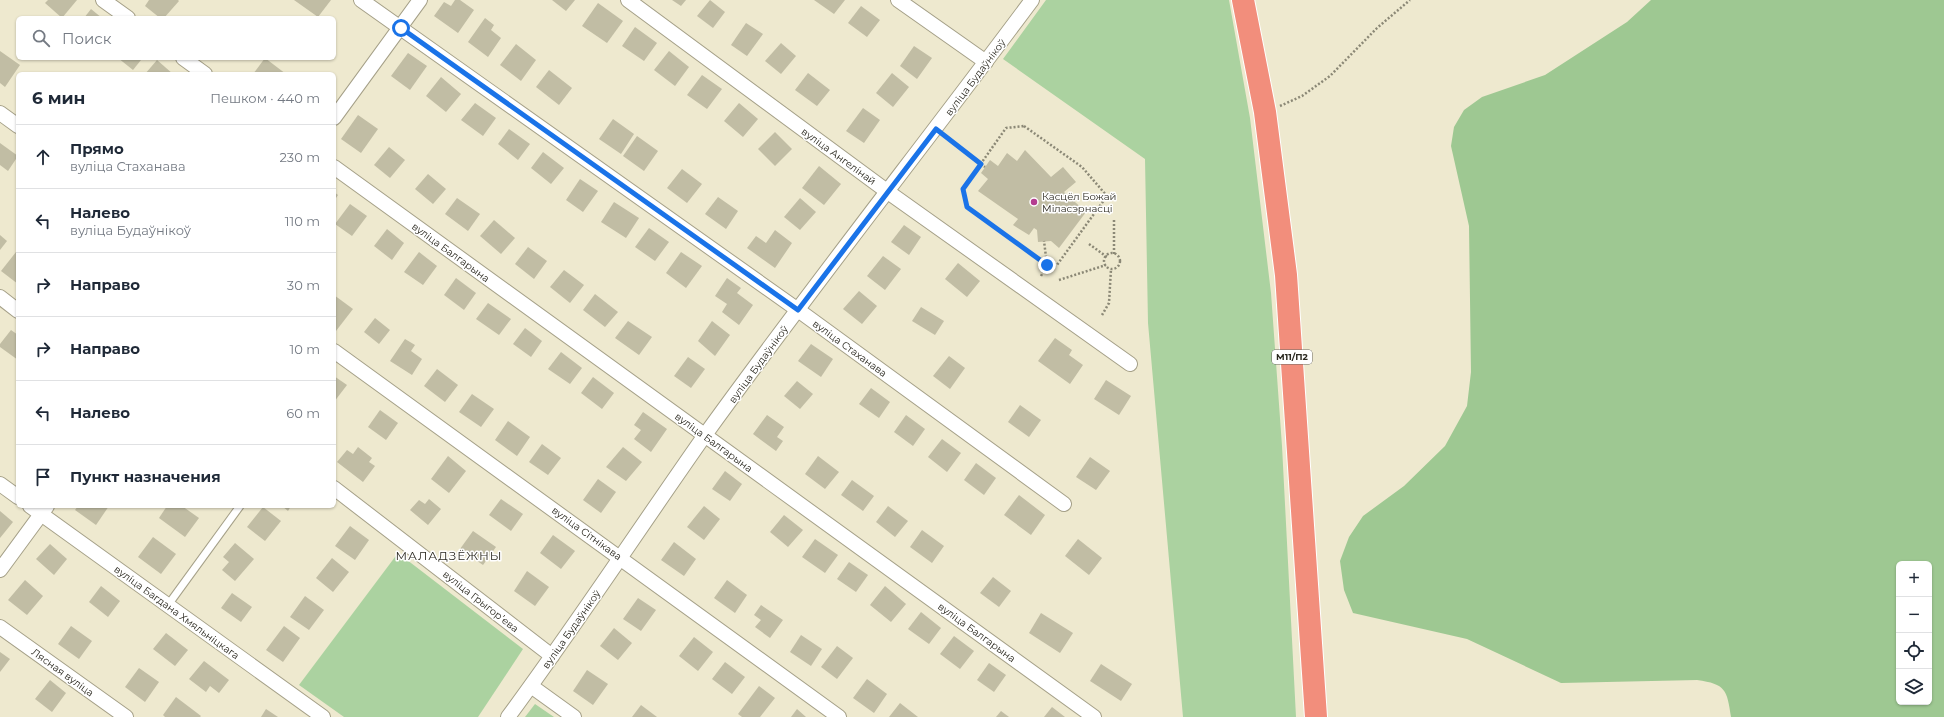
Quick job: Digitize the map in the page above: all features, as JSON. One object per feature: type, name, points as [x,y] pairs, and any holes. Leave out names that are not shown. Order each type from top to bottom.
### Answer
[{"type":"highway","name":"М11/П2","points":[[1243,0],[1265,112],[1286,275],[1316,717]]},
{"type":"street","points":[[103,0],[125,16]]},
{"type":"street","name":"вуліца Стаханава","points":[[361,0],[798,310],[1064,504]]},
{"type":"street","points":[[336,115],[420,0]]},
{"type":"street","name":"вуліца Ангелінай","points":[[628,0],[888,192],[1130,364]]},
{"type":"street","points":[[898,0],[986,62]]},
{"type":"street","name":"вуліца Будаўнікоў","points":[[508,717],[621,558],[705,436],[798,310],[1032,0]]},
{"type":"street","points":[[186,60],[202,72]]},
{"type":"street","points":[[0,113],[16,125]]},
{"type":"street","name":"вуліца Балгарына","points":[[336,168],[1094,717]]},
{"type":"street","points":[[0,297],[16,309]]},
{"type":"street","name":"вуліца Сітнікава","points":[[336,352],[839,717]]},
{"type":"street","points":[[0,484],[16,496]]},
{"type":"street","name":"вуліца Грыгорʼева","points":[[336,490],[552,656]]},
{"type":"street","points":[[0,570],[40,509]]},
{"type":"street","name":"вуліца Багдана Хмяльніцкага","points":[[40,509],[168,605],[323,717]]},
{"type":"street","name":"Лясная вуліца","points":[[0,627],[126,717]]},
{"type":"street","points":[[531,686],[574,717]]},
{"type":"lane","points":[[168,605],[239,508]]},
{"type":"path","points":[[1265,112],[1302,96],[1330,76],[1377,28],[1410,0]]},
{"type":"path","points":[[1024,126],[1082,167],[1107,196],[1058,264],[1047,265],[967,207],[963,189],[981,164],[1006,128],[1024,126]]},
{"type":"path","points":[[936,129],[985,167]]},
{"type":"path","points":[[1111,269],[1118,267],[1120,263],[1117,256],[1114,254],[1114,218]]},
{"type":"path","points":[[1041,276],[1047,265],[1044,241]]},
{"type":"path","points":[[1089,244],[1106,256],[1114,254]]},
{"type":"path","points":[[1106,256],[1106,265]]},
{"type":"path","points":[[1106,265],[1111,269]]},
{"type":"path","points":[[1059,280],[1106,265]]},
{"type":"path","points":[[1102,315],[1109,303],[1111,269]]},
{"type":"green space","points":[[1046,0],[1229,0],[1250,118],[1271,293],[1282,446],[1296,717],[1183,717],[1148,323],[1145,159],[1003,59]]},
{"type":"green space","points":[[1651,0],[1944,0],[1944,717],[1731,717],[1726,694],[1719,686],[1707,682],[1697,680],[1561,683],[1467,639],[1353,613],[1344,590],[1340,561],[1349,537],[1363,516],[1404,486],[1445,446],[1467,406],[1471,372],[1469,226],[1451,146],[1454,127],[1464,110],[1482,97],[1545,75],[1627,22]]},
{"type":"green space","points":[[398,553],[523,649],[478,717],[344,717],[299,685]]},
{"type":"green space","points":[[535,704],[554,717],[525,717]]},
{"type":"building","points":[[48,0],[77,0],[64,16],[60,16],[45,3]]},
{"type":"building","points":[[149,0],[179,1],[166,16],[158,16],[145,6]]},
{"type":"building","points":[[294,0],[331,0],[319,16]]},
{"type":"building","points":[[455,0],[460,0],[474,10],[458,33],[434,16],[444,2],[451,6]]},
{"type":"building","points":[[552,0],[575,0],[566,11]]},
{"type":"building","points":[[672,0],[686,0],[681,6]]},
{"type":"building","points":[[710,0],[725,12],[713,28],[697,16]]},
{"type":"building","points":[[814,0],[845,0],[834,14]]},
{"type":"building","points":[[598,3],[623,21],[607,43],[582,26]]},
{"type":"building","points":[[861,6],[880,20],[867,37],[848,23]]},
{"type":"building","points":[[91,9],[100,16],[86,16]]},
{"type":"building","points":[[485,18],[494,25],[491,30],[501,38],[488,57],[468,42]]},
{"type":"building","points":[[746,23],[763,34],[747,56],[731,45]]},
{"type":"building","points":[[635,27],[657,43],[644,61],[622,46]]},
{"type":"building","points":[[781,43],[796,56],[781,74],[765,61]]},
{"type":"building","points":[[516,44],[536,60],[521,81],[500,65]]},
{"type":"building","points":[[914,46],[932,58],[917,79],[900,66]]},
{"type":"building","points":[[0,51],[20,65],[5,87],[0,83]]},
{"type":"building","points":[[669,51],[689,67],[675,86],[654,70]]},
{"type":"building","points":[[408,53],[427,66],[410,90],[391,76]]},
{"type":"building","points":[[120,60],[141,60],[133,70]]},
{"type":"building","points":[[157,60],[171,72],[147,72]]},
{"type":"building","points":[[264,60],[268,60],[283,72],[254,72]]},
{"type":"building","points":[[549,70],[572,88],[559,105],[536,87]]},
{"type":"building","points":[[808,73],[830,90],[817,106],[795,90]]},
{"type":"building","points":[[892,73],[909,87],[893,107],[876,93]]},
{"type":"building","points":[[702,75],[722,89],[707,109],[687,95]]},
{"type":"building","points":[[441,77],[461,94],[446,112],[426,96]]},
{"type":"building","points":[[475,103],[496,118],[483,136],[461,120]]},
{"type":"building","points":[[739,103],[758,119],[743,137],[724,121]]},
{"type":"building","points":[[863,108],[880,120],[864,143],[846,131]]},
{"type":"building","points":[[358,115],[378,129],[361,153],[341,139]]},
{"type":"building","points":[[613,119],[634,134],[621,154],[599,139]]},
{"type":"building","points":[[509,129],[530,144],[518,160],[498,144]]},
{"type":"building","points":[[775,132],[792,149],[775,166],[758,149]]},
{"type":"building","points":[[637,136],[658,151],[644,171],[623,156]]},
{"type":"building","points":[[0,143],[16,155],[16,159],[8,171],[0,165]]},
{"type":"building","points":[[389,147],[405,160],[390,178],[374,165]]},
{"type":"building","name":"Касцёл Божай Міласэрнасці","points":[[1025,150],[1051,177],[1063,167],[1076,182],[1064,192],[1086,212],[1059,248],[1051,241],[1038,242],[1037,230],[1034,228],[1029,235],[1013,225],[1018,219],[978,191],[988,179],[981,173],[990,160],[998,166],[1007,153],[1017,161]]},
{"type":"building","points":[[543,152],[564,168],[551,184],[531,168]]},
{"type":"building","points":[[819,166],[841,184],[824,205],[802,188]]},
{"type":"building","points":[[682,169],[702,184],[687,203],[667,188]]},
{"type":"building","points":[[428,174],[446,189],[433,204],[415,189]]},
{"type":"building","points":[[580,179],[598,191],[583,212],[566,200]]},
{"type":"building","points":[[718,197],[738,211],[726,229],[705,214]]},
{"type":"building","points":[[457,198],[480,214],[468,231],[445,214]]},
{"type":"building","points":[[800,198],[816,212],[800,230],[784,217]]},
{"type":"building","points":[[614,202],[639,218],[626,238],[601,222]]},
{"type":"building","points":[[350,204],[367,216],[352,236],[336,225]]},
{"type":"building","points":[[494,220],[515,238],[501,254],[480,236]]},
{"type":"building","points":[[904,225],[921,237],[909,255],[891,242]]},
{"type":"building","points":[[649,228],[669,242],[655,261],[635,247]]},
{"type":"building","points":[[387,229],[404,243],[392,260],[374,246]]},
{"type":"building","points":[[775,230],[792,243],[775,268],[747,248],[756,236],[766,243]]},
{"type":"building","points":[[0,235],[7,241],[0,250]]},
{"type":"building","points":[[528,247],[547,261],[534,279],[515,264]]},
{"type":"building","points":[[16,252],[16,282],[1,271]]},
{"type":"building","points":[[419,252],[437,266],[423,285],[404,272]]},
{"type":"building","points":[[681,252],[702,266],[686,288],[666,273]]},
{"type":"building","points":[[883,256],[901,269],[885,290],[867,276]]},
{"type":"building","points":[[958,263],[980,281],[967,297],[945,279]]},
{"type":"building","points":[[564,270],[584,285],[570,303],[550,287]]},
{"type":"building","points":[[456,278],[476,293],[464,310],[444,295]]},
{"type":"building","points":[[727,278],[741,288],[737,293],[753,305],[739,325],[722,312],[727,304],[715,296]]},
{"type":"building","points":[[859,291],[877,306],[862,324],[843,309]]},
{"type":"building","points":[[595,294],[618,312],[605,327],[583,310]]},
{"type":"building","points":[[336,296],[353,309],[336,331]]},
{"type":"building","points":[[488,303],[511,319],[499,335],[476,319]]},
{"type":"building","points":[[921,307],[944,321],[935,335],[912,321]]},
{"type":"building","points":[[375,318],[390,330],[379,344],[364,332]]},
{"type":"building","points":[[628,321],[652,337],[639,355],[615,338]]},
{"type":"building","points":[[712,321],[730,335],[715,356],[698,341]]},
{"type":"building","points":[[525,328],[542,341],[531,357],[513,344]]},
{"type":"building","points":[[11,330],[16,334],[16,359],[0,347],[0,344]]},
{"type":"building","points":[[1055,338],[1072,350],[1069,355],[1083,365],[1070,384],[1038,361]]},
{"type":"building","points":[[405,339],[415,345],[411,351],[422,359],[412,375],[390,361]]},
{"type":"building","points":[[811,344],[833,359],[821,377],[798,361]]},
{"type":"building","points":[[561,352],[582,368],[570,384],[548,369]]},
{"type":"building","points":[[949,356],[965,368],[950,389],[933,376]]},
{"type":"building","points":[[688,357],[705,369],[691,388],[674,376]]},
{"type":"building","points":[[437,369],[458,385],[445,402],[424,386]]},
{"type":"building","points":[[336,377],[347,385],[336,399]]},
{"type":"building","points":[[593,377],[614,393],[602,409],[581,393]]},
{"type":"building","points":[[1106,380],[1131,396],[1119,415],[1094,399]]},
{"type":"building","points":[[797,381],[813,394],[800,409],[784,396]]},
{"type":"building","points":[[871,388],[890,402],[879,418],[859,404]]},
{"type":"building","points":[[472,394],[494,409],[481,427],[459,412]]},
{"type":"building","points":[[1020,405],[1041,420],[1029,437],[1008,422]]},
{"type":"building","points":[[380,410],[398,423],[386,440],[368,427]]},
{"type":"building","points":[[643,412],[667,429],[651,452],[634,439],[641,430],[634,425]]},
{"type":"building","points":[[767,415],[784,427],[777,437],[783,441],[776,451],[753,434]]},
{"type":"building","points":[[906,415],[925,429],[913,446],[894,432]]},
{"type":"building","points":[[508,421],[530,437],[517,456],[495,440]]},
{"type":"building","points":[[942,439],[961,453],[947,472],[928,457]]},
{"type":"building","points":[[542,444],[561,458],[548,475],[529,462]]},
{"type":"building","points":[[358,447],[372,458],[369,462],[375,466],[363,482],[337,462],[347,450],[353,454]]},
{"type":"building","points":[[623,447],[642,462],[626,481],[606,467]]},
{"type":"building","points":[[448,456],[466,471],[449,493],[431,479]]},
{"type":"building","points":[[818,456],[839,472],[825,489],[805,474]]},
{"type":"building","points":[[1090,457],[1110,471],[1096,490],[1076,477]]},
{"type":"building","points":[[976,463],[996,478],[984,495],[964,480]]},
{"type":"building","points":[[725,471],[742,484],[730,501],[712,489]]},
{"type":"building","points":[[598,479],[616,492],[601,513],[583,500]]},
{"type":"building","points":[[852,480],[874,496],[863,511],[841,495]]},
{"type":"building","points":[[1019,495],[1045,515],[1031,535],[1004,515]]},
{"type":"building","points":[[429,499],[441,509],[428,525],[410,510],[419,500],[425,504]]},
{"type":"building","points":[[501,499],[523,514],[511,531],[489,515]]},
{"type":"building","points":[[704,506],[720,519],[704,540],[687,527]]},
{"type":"building","points":[[888,506],[908,521],[895,537],[876,522]]},
{"type":"building","points":[[76,508],[108,508],[96,525],[75,510]]},
{"type":"building","points":[[166,508],[185,508],[199,518],[185,537],[159,518]]},
{"type":"building","points":[[262,508],[281,521],[265,541],[247,527]]},
{"type":"building","points":[[0,511],[13,522],[0,538]]},
{"type":"building","points":[[784,515],[803,530],[788,547],[770,532]]},
{"type":"building","points":[[350,526],[369,540],[355,560],[335,546]]},
{"type":"building","points":[[922,530],[944,546],[932,563],[910,547]]},
{"type":"building","points":[[473,531],[496,547],[483,565],[460,549]]},
{"type":"building","points":[[553,535],[575,551],[561,569],[540,553]]},
{"type":"building","points":[[153,537],[176,554],[161,574],[138,557]]},
{"type":"building","points":[[815,539],[838,555],[825,573],[802,557]]},
{"type":"building","points":[[1078,539],[1102,558],[1089,575],[1065,556]]},
{"type":"building","points":[[674,542],[696,559],[684,576],[661,560]]},
{"type":"building","points":[[235,543],[254,559],[235,581],[222,570],[229,562],[223,557]]},
{"type":"building","points":[[50,544],[67,559],[54,575],[36,559]]},
{"type":"building","points":[[332,558],[349,572],[333,592],[316,578]]},
{"type":"building","points":[[849,562],[868,575],[856,592],[837,579]]},
{"type":"building","points":[[527,571],[549,587],[535,606],[514,591]]},
{"type":"building","points":[[993,577],[1011,591],[999,607],[980,593]]},
{"type":"building","points":[[25,580],[43,596],[27,615],[8,600]]},
{"type":"building","points":[[727,580],[747,595],[735,613],[714,598]]},
{"type":"building","points":[[101,586],[120,601],[108,617],[89,602]]},
{"type":"building","points":[[885,586],[906,604],[891,622],[870,605]]},
{"type":"building","points":[[232,593],[252,607],[241,622],[221,608]]},
{"type":"building","points":[[305,596],[324,610],[309,630],[290,617]]},
{"type":"building","points":[[638,598],[656,610],[641,631],[623,619]]},
{"type":"building","points":[[761,605],[783,620],[770,638],[755,627],[761,620],[754,615]]},
{"type":"building","points":[[921,612],[941,628],[929,644],[908,629]]},
{"type":"building","points":[[1041,613],[1073,633],[1060,653],[1029,633]]},
{"type":"building","points":[[71,626],[92,641],[79,659],[58,644]]},
{"type":"building","points":[[284,626],[300,638],[283,662],[266,650]]},
{"type":"building","points":[[614,628],[632,643],[618,660],[600,646]]},
{"type":"building","points":[[166,633],[188,650],[175,666],[153,649]]},
{"type":"building","points":[[801,635],[822,649],[811,666],[790,652]]},
{"type":"building","points":[[954,636],[974,651],[960,669],[940,654]]},
{"type":"building","points":[[694,637],[713,652],[698,671],[679,656]]},
{"type":"building","points":[[837,646],[853,658],[837,679],[821,667]]},
{"type":"building","points":[[0,652],[10,659],[0,672]]},
{"type":"building","points":[[204,661],[229,680],[219,693],[210,686],[206,692],[189,679]]},
{"type":"building","points":[[725,662],[745,677],[732,694],[712,679]]},
{"type":"building","points":[[989,663],[1006,675],[994,692],[977,680]]},
{"type":"building","points":[[1101,664],[1132,684],[1121,701],[1090,681]]},
{"type":"building","points":[[139,668],[159,682],[145,702],[125,687]]},
{"type":"building","points":[[587,670],[608,684],[593,705],[573,691]]},
{"type":"building","points":[[867,679],[887,694],[874,713],[853,698]]},
{"type":"building","points":[[50,680],[66,693],[52,712],[35,699]]},
{"type":"building","points":[[759,686],[775,698],[760,717],[742,717],[738,714]]},
{"type":"building","points":[[176,697],[201,716],[165,717],[163,715]]},
{"type":"building","points":[[900,703],[918,717],[889,717]]},
{"type":"building","points":[[641,705],[657,717],[632,717]]},
{"type":"building","points":[[1052,707],[1065,717],[1044,717]]},
{"type":"building","points":[[266,709],[278,717],[261,717]]},
{"type":"building","points":[[797,709],[806,717],[791,717]]},
{"type":"building","points":[[1001,711],[1009,717],[996,717]]},
{"type":"place","name":"Касцёл Божай Міласэрнасці","points":[[1034,202]]},
{"type":"district","name":"МАЛАДЗЁЖНЫ","points":[[449,556]]},
{"type":"route","points":[[401,28],[798,310],[936,129],[981,164],[963,189],[967,207],[1047,265]]}]
